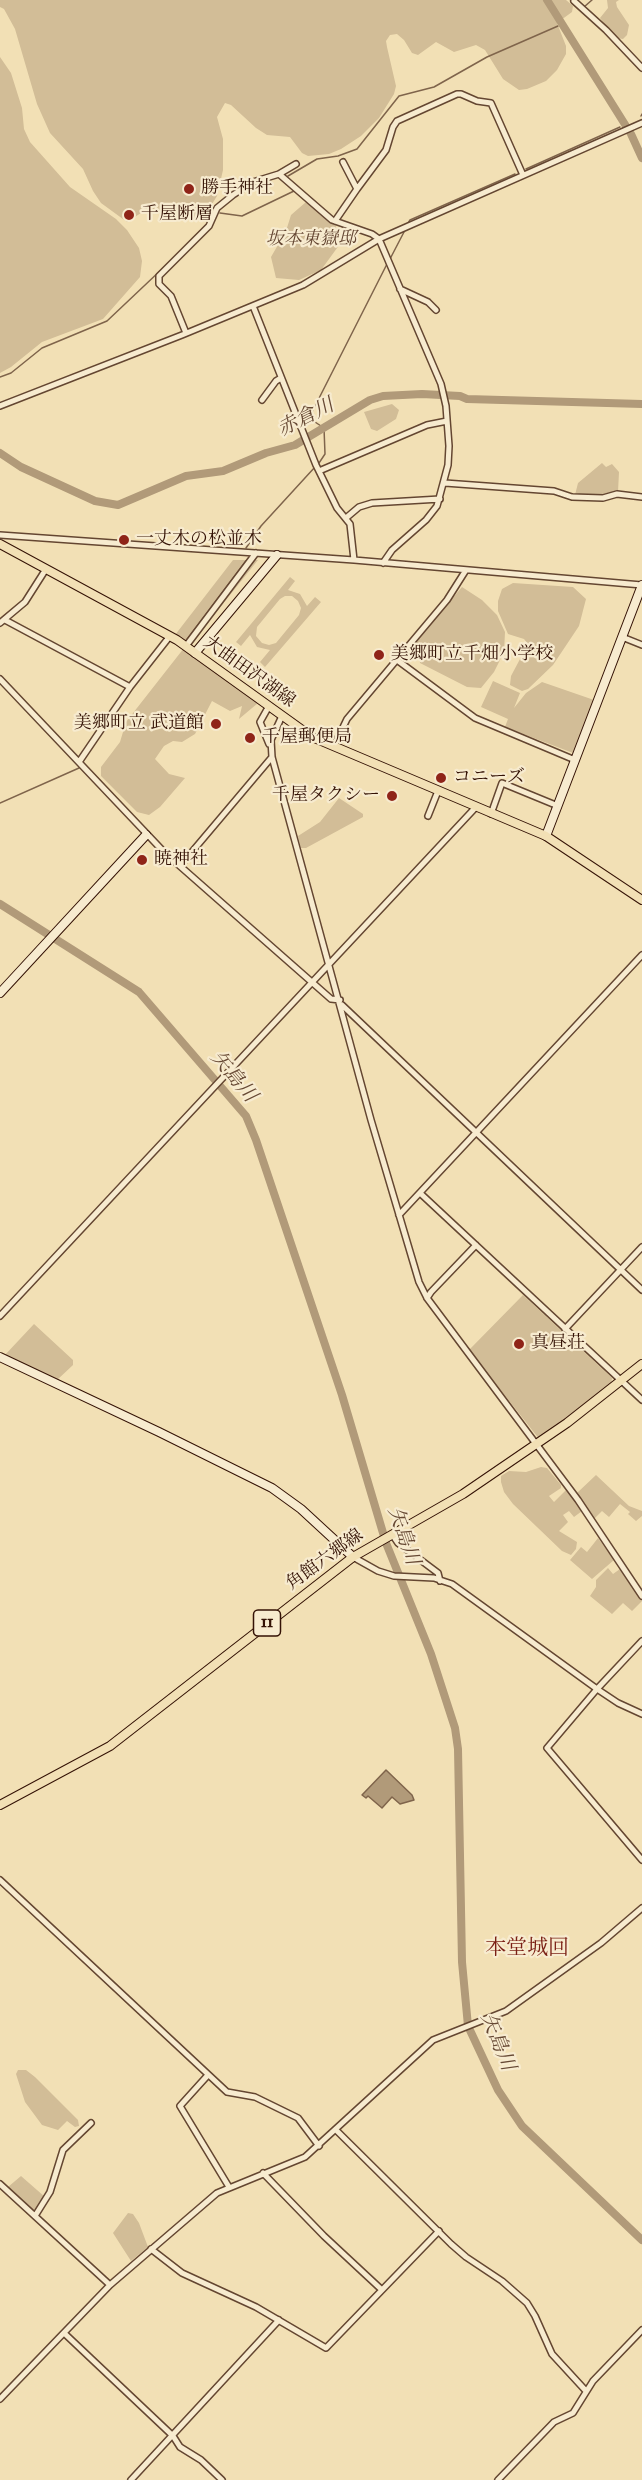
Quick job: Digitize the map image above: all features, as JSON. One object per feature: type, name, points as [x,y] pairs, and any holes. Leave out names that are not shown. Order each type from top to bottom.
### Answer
[{"type":"main road","name":"大曲田沢湖線","points":[[0,544],[170,636],[312,737],[546,836],[642,900]]},
{"type":"main road","name":"角館六郷線","points":[[0,1805],[110,1746],[353,1557],[463,1494],[537,1444],[642,1364]]},
{"type":"street","points":[[574,1],[606,30],[642,68]]},
{"type":"street","points":[[335,221],[386,150],[397,121],[457,94],[491,103],[524,175]]},
{"type":"street","points":[[0,406],[253,306],[315,279],[379,239],[642,123]]},
{"type":"street","points":[[343,162],[357,189]]},
{"type":"street","points":[[186,333],[171,296],[159,284],[159,276],[209,226],[218,208],[233,195],[253,182],[279,174],[296,164]]},
{"type":"street","points":[[279,174],[335,221],[372,234],[379,239],[441,384],[446,406],[449,446],[445,483],[440,499],[434,512],[392,550],[383,563]]},
{"type":"street","points":[[400,289],[428,302],[436,310]]},
{"type":"street","points":[[253,306],[316,465],[337,508],[350,524],[354,560]]},
{"type":"street","points":[[262,400],[276,381],[281,378]]},
{"type":"street","points":[[319,471],[427,425],[447,421]]},
{"type":"street","points":[[445,483],[554,491],[572,497],[603,498],[617,494],[642,497]]},
{"type":"street","points":[[346,518],[359,507],[372,503],[440,499]]},
{"type":"street","points":[[0,535],[354,560],[642,585],[546,836]]},
{"type":"street","points":[[186,646],[256,553]]},
{"type":"street","points":[[195,653],[277,555]]},
{"type":"street","points":[[46,569],[25,602],[3,621],[130,687]]},
{"type":"street","points":[[334,746],[347,719],[447,600],[466,570]]},
{"type":"street","points":[[79,762],[130,687],[170,636]]},
{"type":"street","points":[[622,637],[642,645]]},
{"type":"street","points":[[397,660],[475,718],[575,760]]},
{"type":"street","points":[[0,679],[146,835],[312,984],[331,999],[340,1002],[642,1290]]},
{"type":"street","points":[[269,706],[260,722],[271,748]]},
{"type":"street","points":[[282,716],[271,740],[272,757],[371,1120],[419,1282],[428,1298],[537,1444],[642,1596]]},
{"type":"street","points":[[180,866],[272,757]]},
{"type":"street","points":[[491,814],[502,783],[558,806]]},
{"type":"street","points":[[428,816],[438,791]]},
{"type":"street","points":[[0,1316],[476,807]]},
{"type":"street","points":[[0,993],[146,835]]},
{"type":"street","points":[[399,1215],[642,955]]},
{"type":"street","points":[[420,1193],[642,1400]]},
{"type":"street","points":[[428,1298],[431,1292],[476,1245]]},
{"type":"street","points":[[566,1329],[642,1248]]},
{"type":"street","points":[[0,1357],[272,1488],[286,1497],[353,1557],[378,1571],[394,1576],[440,1581],[467,1594],[597,1689],[618,1703],[642,1714]]},
{"type":"street","points":[[388,1537],[438,1573],[440,1581]]},
{"type":"street","points":[[642,1641],[547,1748],[642,1860]]},
{"type":"street","points":[[0,1880],[227,2092],[255,2097],[298,2118],[319,2146]]},
{"type":"street","points":[[0,2399],[110,2285],[217,2193],[293,2163],[319,2146],[433,2040],[506,2011],[601,1943],[642,1908]]},
{"type":"street","points":[[208,2075],[180,2106],[229,2187]]},
{"type":"street","points":[[35,2216],[50,2192],[63,2151],[91,2122]]},
{"type":"street","points":[[336,2130],[466,2257],[502,2282],[532,2309],[547,2348],[586,2391]]},
{"type":"street","points":[[263,2173],[307,2219],[382,2290]]},
{"type":"street","points":[[0,2184],[110,2285]]},
{"type":"street","points":[[152,2249],[182,2273],[256,2307],[326,2348],[439,2231]]},
{"type":"street","points":[[131,2480],[279,2320]]},
{"type":"street","points":[[498,2480],[554,2422],[573,2413],[586,2391],[642,2330]]},
{"type":"street","points":[[64,2333],[173,2436],[180,2447],[201,2460],[222,2480]]},
{"type":"green space","points":[[0,0],[566,0],[573,6],[572,12],[557,23],[566,46],[566,54],[557,70],[546,81],[527,89],[519,90],[503,79],[485,50],[476,45],[454,52],[436,42],[418,55],[412,53],[397,34],[390,35],[386,41],[396,86],[394,94],[379,118],[361,136],[329,154],[308,156],[302,153],[290,137],[267,135],[231,105],[225,103],[217,117],[223,139],[223,170],[217,196],[206,214],[190,220],[161,210],[141,213],[127,222],[101,203],[83,169],[50,133],[37,104],[15,29],[4,9],[0,7]]},
{"type":"green space","points":[[607,0],[619,0],[616,2],[617,7],[629,25],[627,35],[623,39],[616,38],[600,18],[608,8]]},
{"type":"green space","points":[[0,57],[11,73],[22,108],[24,129],[30,142],[70,187],[116,219],[127,230],[139,248],[142,261],[140,277],[103,319],[42,342],[0,373]]},
{"type":"green space","name":"坂本東嶽邸","points":[[306,202],[335,223],[340,244],[321,270],[299,280],[276,278],[271,257],[286,231],[291,215]]},
{"type":"green space","points":[[392,404],[399,410],[396,419],[377,431],[371,429],[364,412]]},
{"type":"green space","points":[[602,463],[606,467],[612,464],[619,472],[618,492],[603,496],[575,495],[578,483]]},
{"type":"green space","points":[[233,560],[258,560],[190,645],[175,635]]},
{"type":"green space","points":[[290,577],[295,581],[288,590],[300,594],[307,606],[315,597],[321,602],[265,667],[260,662],[270,650],[257,647],[250,635],[241,646],[236,642]],"holes":[[[292,596],[301,608],[299,615],[276,643],[269,645],[262,643],[256,636],[257,627],[280,599]]]},
{"type":"green space","points":[[513,583],[573,587],[586,599],[579,626],[553,665],[528,689],[522,691],[510,685],[511,676],[528,644],[524,639],[508,634],[498,611],[502,589]]},
{"type":"green space","points":[[462,587],[482,600],[497,615],[505,632],[504,652],[494,672],[481,688],[467,687],[420,663],[416,641]]},
{"type":"green space","points":[[184,648],[258,703],[239,719],[242,706],[230,711],[212,701],[195,734],[182,742],[173,741],[164,746],[155,759],[169,774],[185,778],[160,807],[149,815],[137,812],[101,776],[101,767],[120,742],[126,722]]},
{"type":"green space","points":[[493,681],[520,693],[514,708],[526,693],[542,682],[594,700],[573,753],[505,727],[508,719],[481,707]]},
{"type":"green space","points":[[339,798],[363,814],[363,817],[306,848],[301,848],[298,836],[320,822]]},
{"type":"green space","points":[[523,1295],[612,1378],[611,1386],[540,1440],[469,1350]]},
{"type":"green space","points":[[34,1324],[73,1360],[73,1365],[56,1381],[4,1356]]},
{"type":"green space","points":[[541,1467],[547,1468],[561,1485],[561,1488],[549,1496],[554,1502],[566,1490],[582,1511],[574,1517],[569,1511],[563,1515],[568,1522],[559,1531],[577,1542],[576,1549],[571,1555],[562,1551],[513,1504],[504,1492],[501,1476],[509,1471],[526,1472]]},
{"type":"green space","points":[[596,1475],[629,1506],[642,1511],[642,1516],[636,1521],[620,1504],[609,1517],[602,1511],[594,1519],[577,1493]]},
{"type":"green space","points":[[598,1538],[614,1560],[592,1579],[570,1560],[581,1547],[587,1552]]},
{"type":"green space","points":[[608,1568],[613,1574],[620,1569],[642,1601],[632,1611],[623,1603],[612,1614],[590,1596],[596,1587],[596,1580]]},
{"type":"green space","points":[[18,2070],[26,2070],[35,2077],[78,2120],[79,2126],[75,2127],[67,2121],[58,2130],[42,2125],[25,2102],[16,2074]]},
{"type":"green space","points":[[21,2176],[45,2197],[36,2210],[8,2187]]},
{"type":"green space","points":[[128,2213],[133,2214],[139,2223],[148,2247],[131,2261],[113,2233]]},
{"type":"shaded area","points":[[386,1770],[412,1795],[414,1800],[400,1804],[392,1797],[382,1808],[368,1796],[366,1798],[362,1795]]},
{"type":"waterway","points":[[547,0],[631,134],[642,158]]},
{"type":"waterway","points":[[584,7],[592,0]]},
{"type":"waterway","points":[[288,176],[317,159],[338,156],[357,149],[399,96],[434,87],[487,57],[558,26]]},
{"type":"waterway","points":[[526,169],[620,127]]},
{"type":"waterway","points":[[407,225],[410,220],[515,174]]},
{"type":"waterway","points":[[220,213],[242,216],[294,191]]},
{"type":"waterway","points":[[190,241],[208,223]]},
{"type":"waterway","points":[[390,259],[404,232]]},
{"type":"waterway","points":[[0,377],[11,373],[42,348],[107,321],[181,251]]},
{"type":"waterway","points":[[319,463],[325,454],[324,428],[309,418],[387,264]]},
{"type":"waterway","name":"赤倉川","points":[[0,453],[21,467],[95,501],[118,505],[186,476],[223,471],[266,453],[295,445],[370,400],[383,396],[422,394],[460,396],[467,399],[642,404]]},
{"type":"waterway","points":[[246,548],[261,526],[315,467]]},
{"type":"waterway","points":[[186,641],[246,561]]},
{"type":"waterway","points":[[0,803],[79,768]]},
{"type":"waterway","name":"矢島川","points":[[0,904],[139,992],[246,1116],[342,1395],[386,1543],[431,1654],[455,1728],[458,1749],[462,1962],[468,2026],[498,2090],[522,2126],[642,2240]]},
{"type":"place","name":"勝手神社","points":[[189,189]]},
{"type":"place","name":"千屋断層","points":[[129,215]]},
{"type":"place","name":"一丈木の松並木","points":[[124,540]]},
{"type":"place","name":"美郷町立千畑小学校","points":[[379,655]]},
{"type":"place","name":"美郷町立 武道館","points":[[216,724]]},
{"type":"place","name":"千屋郵便局","points":[[250,738]]},
{"type":"place","name":"コニーズ","points":[[441,778]]},
{"type":"place","name":"千屋タクシー","points":[[392,796]]},
{"type":"place","name":"暁神社","points":[[142,860]]},
{"type":"place","name":"真昼荘","points":[[519,1344]]},
{"type":"district","name":"本堂城回","points":[[527,1949]]}]
